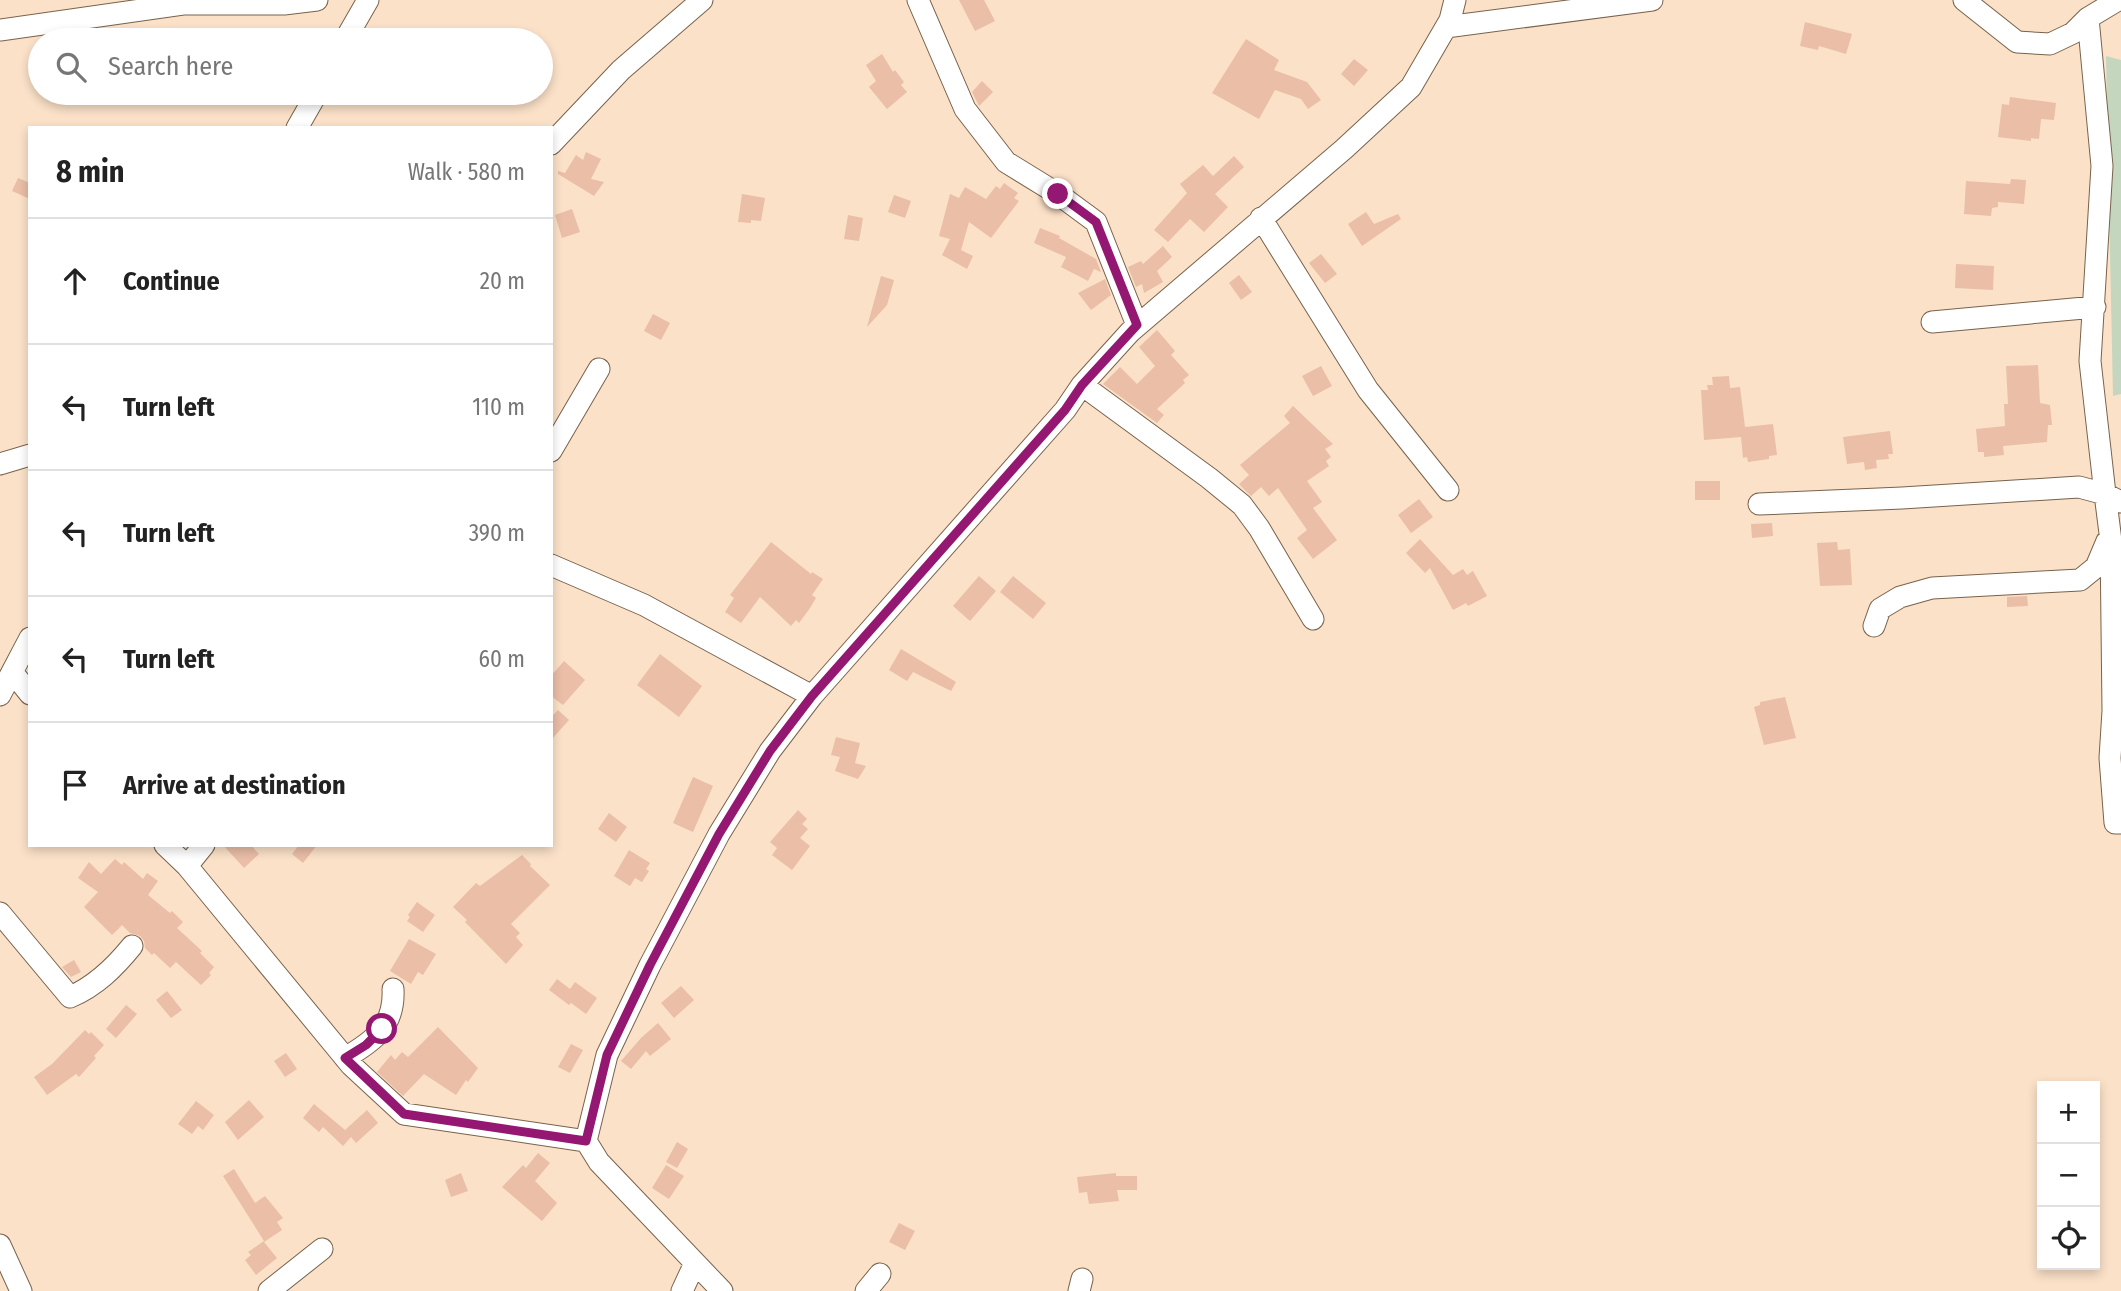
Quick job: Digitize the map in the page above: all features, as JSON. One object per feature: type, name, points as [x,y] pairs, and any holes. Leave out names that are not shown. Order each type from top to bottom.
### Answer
[{"type":"street","points":[[0,30],[61,10],[183,4],[284,4],[317,0]]},
{"type":"street","points":[[352,28],[368,0]]},
{"type":"street","points":[[553,143],[621,70],[702,0]]},
{"type":"street","points":[[918,0],[965,108],[1006,162],[1058,194],[1096,222],[1137,325]]},
{"type":"street","points":[[722,1291],[600,1162],[586,1141],[607,1055],[650,965],[719,834],[770,751],[812,696],[1065,410],[1082,385],[1137,325],[1344,149],[1410,87],[1446,27],[1455,0]]},
{"type":"street","points":[[1446,27],[1652,0]]},
{"type":"street","points":[[1964,0],[2017,43],[2050,44],[2073,33],[2088,18],[2118,0]]},
{"type":"street","points":[[2088,18],[2102,166],[2090,361],[2113,498],[2110,533],[2113,711],[2110,758],[2115,823],[2121,822]]},
{"type":"street","points":[[298,126],[310,105]]},
{"type":"street","points":[[1261,218],[1368,390],[1448,490]]},
{"type":"street","points":[[1932,322],[2095,307]]},
{"type":"street","points":[[553,448],[600,369]]},
{"type":"street","points":[[1082,385],[1242,505],[1259,528],[1313,619]]},
{"type":"street","points":[[0,464],[28,456]]},
{"type":"street","points":[[1759,504],[2079,487],[2113,498]]},
{"type":"street","points":[[1874,626],[1880,609],[1900,597],[1932,589],[2080,580],[2096,567],[2110,533]]},
{"type":"street","points":[[553,566],[644,605],[812,696]]},
{"type":"street","points":[[0,695],[28,642]]},
{"type":"street","points":[[13,673],[28,692]]},
{"type":"street","points":[[167,847],[187,866],[345,1058],[404,1114],[586,1141]]},
{"type":"street","points":[[187,866],[202,847]]},
{"type":"street","points":[[0,913],[70,997],[94,984],[116,966],[132,947]]},
{"type":"street","points":[[345,1058],[366,1045],[382,1029],[394,1005],[393,989]]},
{"type":"street","points":[[0,1245],[21,1291]]},
{"type":"street","points":[[269,1291],[322,1249]]},
{"type":"street","points":[[682,1291],[695,1262]]},
{"type":"green space","points":[[2106,56],[2121,60],[2121,394],[2113,396]]},
{"type":"building","points":[[959,0],[984,0],[995,21],[975,31]]},
{"type":"building","points":[[1805,22],[1852,34],[1846,54],[1819,46],[1818,50],[1800,46]]},
{"type":"building","points":[[1246,39],[1279,60],[1274,70],[1307,82],[1321,100],[1308,109],[1301,99],[1275,90],[1259,119],[1212,93]]},
{"type":"building","points":[[882,54],[893,72],[895,70],[904,82],[901,85],[907,92],[887,109],[869,87],[876,81],[866,65]]},
{"type":"building","points":[[1354,59],[1368,70],[1354,86],[1341,74]]},
{"type":"building","points":[[982,81],[993,92],[979,106],[972,92]]},
{"type":"building","points":[[2010,97],[2056,103],[2054,120],[2041,119],[2039,139],[2031,138],[2031,141],[1998,137],[2002,104],[2009,105]]},
{"type":"building","points":[[586,152],[601,159],[591,179],[604,182],[594,196],[558,174],[558,171],[565,173],[576,155],[583,160]]},
{"type":"building","points":[[1234,156],[1244,167],[1215,194],[1228,207],[1204,232],[1190,219],[1168,242],[1154,230],[1187,193],[1180,184],[1203,165],[1213,176]]},
{"type":"building","points":[[18,178],[28,182],[28,198],[12,191]]},
{"type":"building","points":[[2011,179],[2026,180],[2024,204],[1998,202],[1998,207],[1992,208],[1991,216],[1964,214],[1966,181],[2010,184]]},
{"type":"building","points":[[1004,183],[1018,193],[1014,198],[1019,201],[991,238],[969,222],[961,250],[973,256],[967,269],[942,255],[950,239],[939,236],[950,194],[959,198],[965,187],[986,199],[996,186],[1000,189]]},
{"type":"building","points":[[742,194],[765,198],[761,221],[738,222]]},
{"type":"building","points":[[894,195],[911,201],[905,218],[888,212]]},
{"type":"building","points":[[572,209],[580,232],[562,238],[555,215]]},
{"type":"building","points":[[1366,212],[1374,224],[1398,214],[1401,219],[1362,246],[1348,224]]},
{"type":"building","points":[[848,215],[863,218],[859,241],[844,239]]},
{"type":"building","points":[[1040,228],[1060,236],[1059,238],[1096,259],[1101,272],[1094,269],[1088,281],[1061,267],[1066,257],[1034,243]]},
{"type":"building","points":[[1163,246],[1172,257],[1157,271],[1163,282],[1144,293],[1142,284],[1136,287],[1128,267],[1141,261],[1143,264]]},
{"type":"building","points":[[1321,254],[1337,274],[1325,283],[1309,263]]},
{"type":"building","points":[[1956,264],[1994,266],[1993,290],[1955,288]]},
{"type":"building","points":[[1239,275],[1252,292],[1241,300],[1229,283]]},
{"type":"building","points":[[881,276],[894,280],[887,305],[867,327]]},
{"type":"building","points":[[1105,279],[1111,295],[1091,310],[1078,293]]},
{"type":"building","points":[[653,314],[670,323],[661,340],[644,331]]},
{"type":"building","points":[[1157,330],[1175,351],[1171,355],[1189,375],[1183,380],[1185,383],[1157,409],[1164,415],[1157,423],[1103,384],[1120,367],[1137,384],[1155,366],[1139,347]]},
{"type":"building","points":[[2038,365],[2040,403],[2050,405],[2052,425],[2048,425],[2047,442],[2003,446],[2004,455],[1984,457],[1984,452],[1978,452],[1976,429],[2005,426],[2004,404],[2008,404],[2006,366]]},
{"type":"building","points":[[1321,366],[1332,386],[1313,396],[1302,376]]},
{"type":"building","points":[[1729,376],[1730,388],[1740,387],[1745,427],[1773,424],[1777,455],[1748,462],[1747,457],[1743,458],[1741,437],[1704,440],[1701,390],[1708,390],[1707,385],[1713,385],[1712,377]]},
{"type":"building","points":[[1293,406],[1333,444],[1325,449],[1331,457],[1326,461],[1329,466],[1307,481],[1322,502],[1313,508],[1337,540],[1313,559],[1297,538],[1307,530],[1278,488],[1269,496],[1261,487],[1251,496],[1239,484],[1249,475],[1240,465],[1290,423],[1284,416]]},
{"type":"building","points":[[1890,431],[1893,454],[1888,454],[1889,459],[1876,460],[1877,468],[1865,470],[1864,462],[1847,464],[1843,437]]},
{"type":"building","points":[[1695,481],[1720,481],[1720,500],[1695,500]]},
{"type":"building","points":[[1419,499],[1433,517],[1411,533],[1398,515]]},
{"type":"building","points":[[1772,523],[1773,536],[1752,538],[1751,524]]},
{"type":"building","points":[[1420,539],[1453,575],[1463,569],[1467,575],[1473,571],[1487,596],[1453,610],[1430,568],[1425,573],[1406,553]]},
{"type":"building","points":[[771,542],[811,574],[812,572],[823,579],[812,595],[816,598],[799,623],[796,620],[791,626],[760,597],[741,623],[725,612],[734,598],[730,595]]},
{"type":"building","points":[[1837,542],[1838,550],[1850,549],[1852,585],[1820,586],[1817,543]]},
{"type":"building","points":[[979,576],[996,591],[970,621],[953,606]]},
{"type":"building","points":[[1013,576],[1046,603],[1033,619],[1000,592]]},
{"type":"building","points":[[2027,596],[2028,606],[2007,607],[2007,597]]},
{"type":"building","points":[[901,649],[956,682],[951,691],[913,672],[907,681],[889,670]]},
{"type":"building","points":[[660,654],[702,686],[679,717],[637,685]]},
{"type":"building","points":[[564,661],[585,680],[563,705],[553,698],[553,674]]},
{"type":"building","points":[[1785,697],[1796,738],[1764,745],[1754,707],[1760,705],[1760,702]]},
{"type":"building","points":[[558,710],[569,720],[553,738],[553,715]]},
{"type":"building","points":[[836,737],[860,743],[855,763],[866,766],[858,779],[835,771],[840,757],[831,755]]},
{"type":"building","points":[[693,777],[713,786],[693,832],[673,823]]},
{"type":"building","points":[[798,810],[807,819],[802,824],[808,829],[800,838],[810,846],[792,870],[772,855],[777,848],[770,842]]},
{"type":"building","points":[[609,813],[627,827],[616,842],[598,829]]},
{"type":"building","points":[[225,847],[253,847],[259,854],[244,868]]},
{"type":"building","points":[[297,847],[315,847],[303,863],[292,854]]},
{"type":"building","points":[[629,850],[650,863],[646,869],[649,871],[642,882],[635,878],[630,886],[614,876]]},
{"type":"building","points":[[522,855],[550,885],[511,924],[520,933],[516,937],[523,945],[506,964],[453,907],[476,883],[480,886]]},
{"type":"building","points":[[115,859],[122,865],[124,862],[143,879],[147,873],[158,881],[148,895],[183,922],[177,928],[202,951],[200,953],[214,967],[209,973],[211,975],[201,985],[176,962],[170,968],[154,953],[152,955],[145,948],[140,936],[130,933],[122,925],[112,935],[84,907],[98,892],[78,878],[89,862],[101,874]]},
{"type":"building","points":[[417,902],[435,915],[423,932],[407,921]]},
{"type":"building","points":[[409,939],[436,954],[423,975],[418,972],[411,984],[390,971]]},
{"type":"building","points":[[74,960],[81,972],[71,977],[62,967]]},
{"type":"building","points":[[557,979],[570,989],[575,982],[597,998],[586,1014],[549,990]]},
{"type":"building","points":[[681,986],[694,1000],[674,1018],[661,1003]]},
{"type":"building","points":[[167,991],[182,1010],[171,1018],[156,1000]]},
{"type":"building","points":[[126,1005],[137,1014],[116,1038],[106,1029]]},
{"type":"building","points":[[658,1023],[671,1039],[650,1056],[646,1051],[631,1069],[621,1061]]},
{"type":"building","points":[[438,1027],[478,1068],[456,1095],[424,1074],[403,1096],[377,1072],[391,1055],[395,1060],[402,1052],[408,1057]]},
{"type":"building","points":[[85,1030],[89,1034],[91,1032],[104,1045],[79,1077],[76,1074],[47,1095],[34,1077],[52,1064]]},
{"type":"building","points":[[571,1044],[583,1050],[570,1073],[558,1067]]},
{"type":"building","points":[[286,1053],[297,1069],[285,1077],[274,1061]]},
{"type":"building","points":[[249,1100],[264,1117],[238,1140],[225,1122]]},
{"type":"building","points":[[196,1101],[214,1115],[203,1130],[198,1126],[192,1134],[178,1124]]},
{"type":"building","points":[[314,1104],[345,1130],[367,1110],[378,1123],[356,1143],[351,1137],[343,1146],[323,1127],[319,1132],[303,1118]]},
{"type":"building","points":[[677,1142],[688,1149],[677,1168],[666,1162]]},
{"type":"building","points":[[538,1153],[550,1163],[535,1181],[557,1203],[542,1221],[502,1187],[523,1165],[526,1168]]},
{"type":"building","points":[[666,1165],[684,1176],[669,1199],[652,1188]]},
{"type":"building","points":[[234,1169],[255,1203],[265,1196],[283,1218],[277,1222],[282,1230],[264,1242],[277,1258],[256,1275],[245,1260],[251,1255],[248,1252],[264,1241],[223,1176]]},
{"type":"building","points":[[461,1173],[468,1191],[451,1197],[445,1180]]},
{"type":"building","points":[[1116,1173],[1116,1176],[1137,1176],[1137,1190],[1117,1190],[1119,1201],[1089,1204],[1087,1192],[1079,1193],[1077,1177]]},
{"type":"building","points":[[899,1223],[915,1231],[905,1250],[889,1242]]},
{"type":"route","points":[[382,1029],[366,1045],[345,1058],[404,1114],[586,1141],[607,1055],[650,965],[719,834],[770,751],[812,696],[1137,325],[1096,222],[1058,194]]}]
